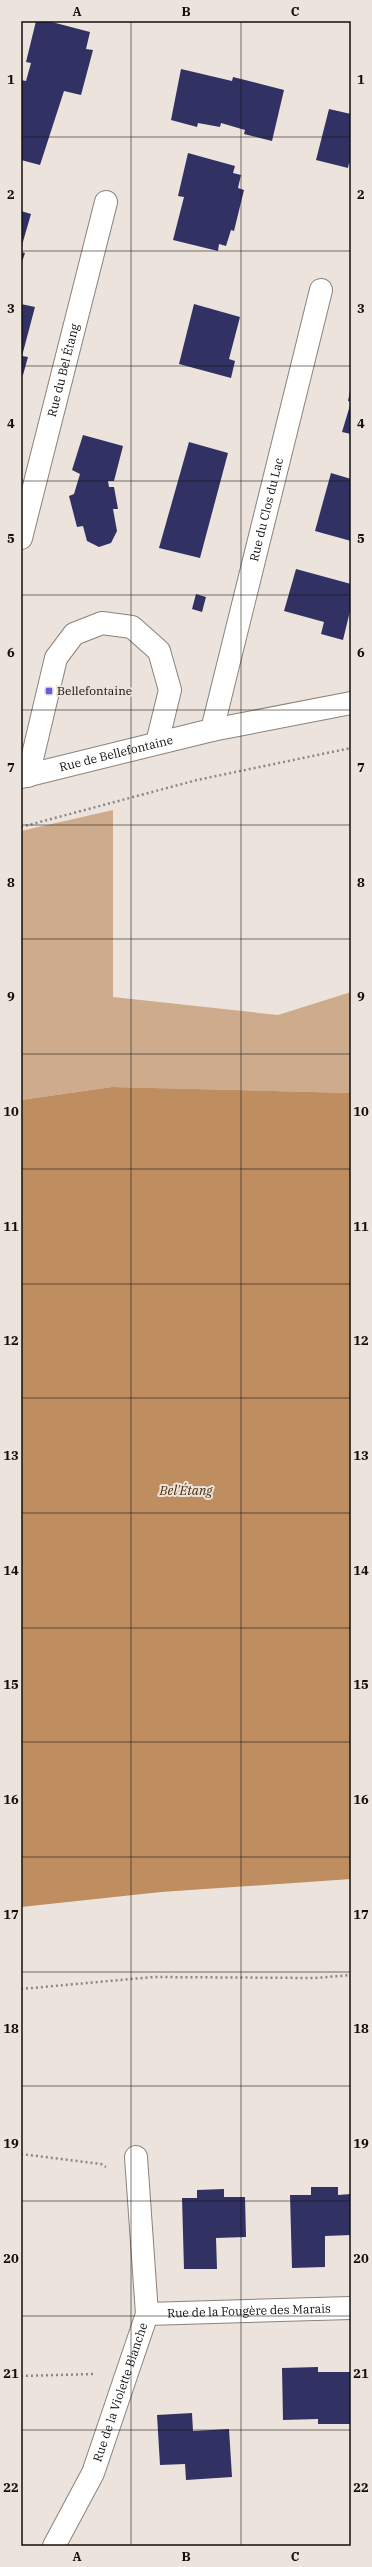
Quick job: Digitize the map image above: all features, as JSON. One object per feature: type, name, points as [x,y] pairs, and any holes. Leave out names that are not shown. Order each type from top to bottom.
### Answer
[{"type":"street","name":"Rue du Bel Étang","points":[[21,538],[106,202]]},
{"type":"street","name":"Rue du Clos du Lac","points":[[212,730],[322,290]]},
{"type":"street","points":[[24,777],[56,658],[74,634],[102,623],[132,627],[158,652],[170,690],[157,743]]},
{"type":"street","name":"Rue de Bellefontaine","points":[[24,777],[212,730],[351,703]]},
{"type":"street","name":"Rue de la Violette Blanche","points":[[54,2546],[93,2473],[147,2314],[136,2158]]},
{"type":"street","name":"Rue de la Fougère des Marais","points":[[147,2314],[351,2308]]},
{"type":"path","points":[[21,827],[197,780],[351,748]]},
{"type":"path","points":[[21,1989],[153,1977],[315,1978],[351,1975]]},
{"type":"path","points":[[21,2154],[102,2164],[138,2188]]},
{"type":"path","points":[[21,2376],[97,2374],[124,2384]]},
{"type":"shaded area","points":[[113,810],[113,997],[278,1015],[351,992],[351,1093],[112,1087],[21,1100],[21,831]]},
{"type":"water","name":"Bel'Étang","points":[[112,1087],[351,1093],[351,1879],[161,1892],[21,1907],[21,1100]]},
{"type":"building","points":[[36,21],[48,21],[90,32],[86,49],[93,50],[81,95],[64,91],[40,165],[21,160],[21,80],[26,81],[31,63],[26,62]]},
{"type":"building","points":[[181,69],[232,81],[233,77],[284,90],[272,141],[244,134],[245,130],[221,123],[220,127],[198,123],[197,127],[171,120]]},
{"type":"building","points":[[329,109],[351,114],[351,163],[349,163],[348,168],[316,160]]},
{"type":"building","points":[[188,153],[235,166],[233,173],[241,175],[238,188],[244,190],[234,231],[231,230],[226,246],[219,244],[218,251],[173,240],[184,197],[178,196]]},
{"type":"building","points":[[21,211],[31,214],[22,245],[21,244]]},
{"type":"building","points":[[21,252],[25,253],[21,265]]},
{"type":"building","points":[[21,304],[35,307],[22,356],[28,357],[23,375],[21,375]]},
{"type":"building","points":[[194,304],[240,317],[229,359],[235,361],[231,378],[179,364]]},
{"type":"building","points":[[351,391],[351,402],[348,401]]},
{"type":"building","points":[[351,402],[351,434],[342,432]]},
{"type":"building","points":[[83,435],[123,446],[114,481],[108,481],[109,487],[114,487],[118,509],[113,509],[117,531],[111,543],[99,547],[87,541],[83,526],[77,527],[69,496],[74,494],[80,474],[72,470]]},
{"type":"building","points":[[189,442],[228,453],[200,558],[159,548]]},
{"type":"building","points":[[331,473],[351,479],[351,541],[315,531]]},
{"type":"building","points":[[296,569],[351,584],[351,607],[343,640],[321,634],[324,622],[284,611]]},
{"type":"building","points":[[196,594],[206,597],[202,612],[192,609]]},
{"type":"building","points":[[311,2187],[338,2187],[338,2195],[351,2194],[351,2235],[325,2236],[325,2267],[292,2268],[290,2195],[311,2195]]},
{"type":"building","points":[[224,2189],[224,2197],[245,2197],[246,2237],[216,2238],[217,2269],[184,2269],[182,2198],[197,2198],[197,2190]]},
{"type":"building","points":[[318,2367],[318,2372],[351,2372],[351,2424],[318,2424],[318,2419],[283,2420],[282,2368]]},
{"type":"building","points":[[192,2413],[193,2431],[229,2429],[232,2477],[186,2480],[185,2464],[160,2465],[157,2415]]},
{"type":"place","name":"Bellefontaine","points":[[49,691]]}]
